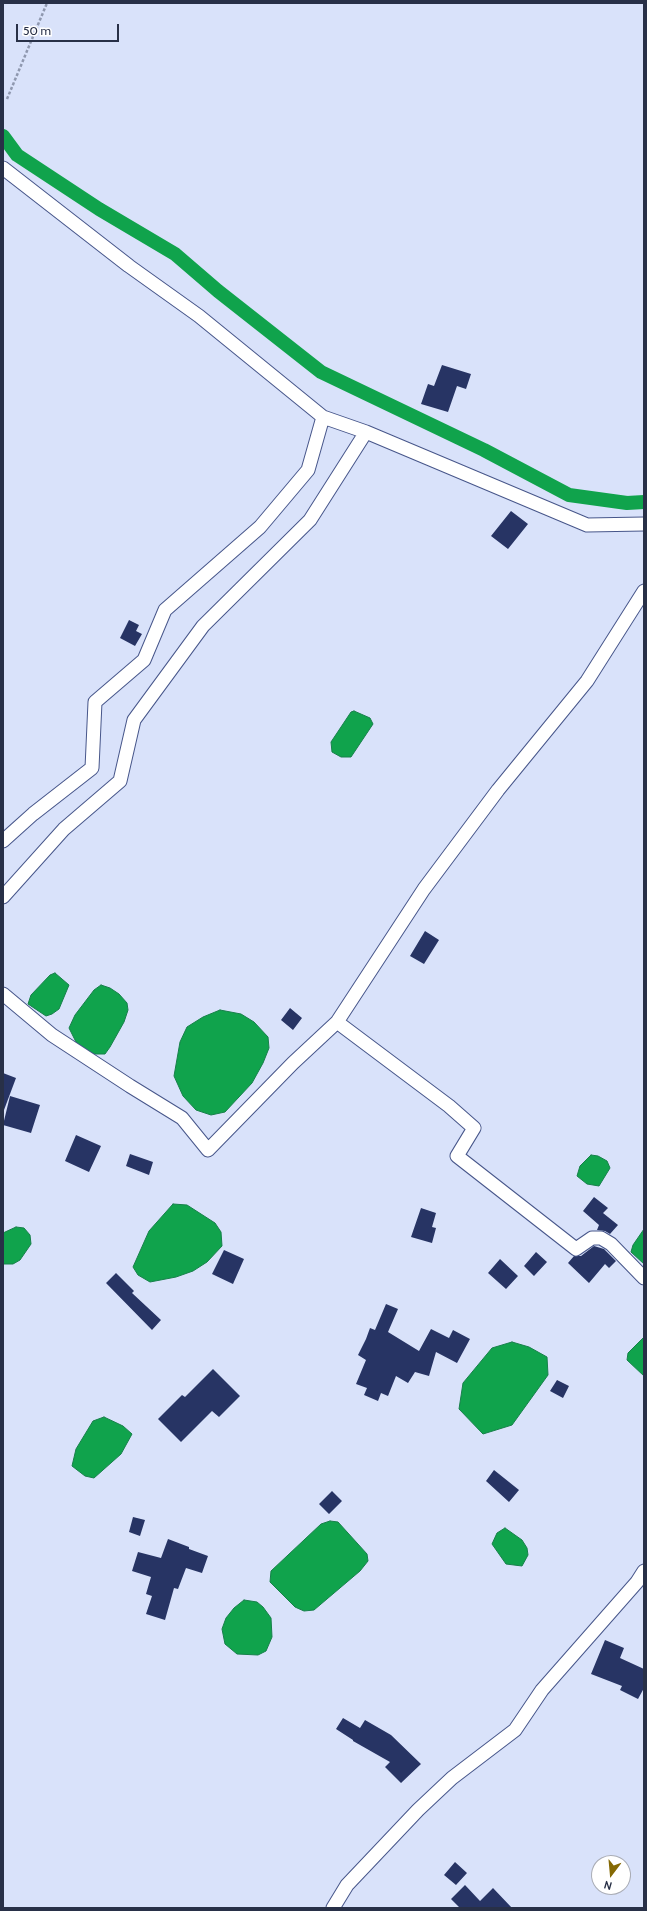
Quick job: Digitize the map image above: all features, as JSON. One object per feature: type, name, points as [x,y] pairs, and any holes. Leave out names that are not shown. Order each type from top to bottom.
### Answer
[{"type":"street","points":[[3,168],[129,266],[198,316],[322,417],[366,432],[587,525],[644,524]]},
{"type":"street","points":[[3,840],[33,814],[92,768],[95,702],[144,660],[165,610],[260,527],[308,470],[322,417]]},
{"type":"street","points":[[3,897],[64,829],[120,781],[134,720],[203,626],[310,520],[366,432]]},
{"type":"street","points":[[3,994],[52,1035],[182,1118],[208,1150],[293,1063],[337,1022],[424,889],[498,790],[587,681],[644,591]]},
{"type":"street","points":[[337,1022],[450,1106],[474,1128],[457,1156],[576,1250],[592,1238],[601,1238],[610,1244],[644,1278]]},
{"type":"street","points":[[333,1908],[347,1885],[418,1810],[452,1778],[515,1730],[542,1690],[637,1582],[644,1571]]},
{"type":"path","points":[[7,99],[47,3]]},
{"type":"shaded area","points":[[354,711],[370,718],[373,724],[351,757],[341,757],[332,752],[331,742],[351,712]]},
{"type":"shaded area","points":[[55,973],[69,985],[59,1009],[46,1016],[28,1004],[31,995],[50,975]]},
{"type":"shaded area","points":[[101,985],[110,988],[119,994],[127,1003],[128,1010],[124,1022],[105,1054],[95,1054],[85,1051],[78,1046],[69,1028],[75,1015],[94,990]]},
{"type":"shaded area","points":[[220,1010],[241,1014],[254,1022],[268,1037],[269,1048],[252,1083],[225,1112],[211,1115],[196,1110],[183,1096],[174,1076],[180,1042],[187,1027],[203,1017]]},
{"type":"shaded area","points":[[591,1155],[598,1156],[607,1161],[610,1168],[599,1186],[587,1184],[577,1176],[580,1166]]},
{"type":"shaded area","points":[[173,1204],[187,1205],[215,1223],[221,1232],[222,1246],[207,1262],[193,1271],[176,1277],[150,1282],[138,1275],[133,1267],[149,1231]]},
{"type":"shaded area","points":[[16,1227],[24,1228],[30,1235],[31,1244],[20,1260],[13,1264],[3,1264],[3,1233]]},
{"type":"shaded area","points":[[644,1229],[644,1264],[631,1252],[633,1245]]},
{"type":"shaded area","points":[[644,1337],[644,1376],[627,1360],[628,1353]]},
{"type":"shaded area","points":[[512,1342],[529,1347],[547,1357],[548,1375],[512,1425],[483,1434],[459,1409],[463,1383],[492,1348]]},
{"type":"shaded area","points":[[104,1417],[123,1426],[132,1434],[121,1454],[94,1478],[85,1476],[72,1466],[76,1449],[93,1421]]},
{"type":"shaded area","points":[[330,1521],[338,1522],[367,1554],[368,1561],[360,1571],[314,1610],[304,1611],[295,1607],[270,1582],[271,1571],[321,1524]]},
{"type":"shaded area","points":[[505,1528],[522,1540],[527,1548],[528,1555],[522,1566],[506,1564],[492,1544],[497,1533]]},
{"type":"shaded area","points":[[244,1600],[257,1602],[263,1607],[271,1618],[272,1637],[266,1651],[258,1655],[237,1654],[225,1644],[222,1629],[226,1618],[234,1608]]},
{"type":"building","points":[[442,365],[471,374],[466,389],[457,386],[448,412],[421,404],[428,384],[434,386]]},
{"type":"building","points":[[511,511],[528,524],[508,549],[491,536]]},
{"type":"building","points":[[129,620],[139,625],[136,631],[142,634],[135,646],[120,638]]},
{"type":"building","points":[[425,931],[439,940],[424,964],[410,956]]},
{"type":"building","points":[[290,1008],[302,1018],[293,1030],[281,1020]]},
{"type":"building","points":[[3,1073],[16,1078],[4,1110],[3,1110]]},
{"type":"building","points":[[10,1096],[40,1105],[31,1133],[3,1125]]},
{"type":"building","points":[[76,1135],[101,1146],[89,1172],[65,1161]]},
{"type":"building","points":[[130,1154],[153,1162],[149,1175],[126,1166]]},
{"type":"building","points":[[594,1197],[608,1208],[603,1213],[618,1225],[610,1234],[605,1231],[597,1230],[599,1225],[583,1211]]},
{"type":"building","points":[[421,1208],[436,1213],[432,1227],[436,1228],[432,1243],[411,1237]]},
{"type":"building","points":[[594,1246],[604,1249],[616,1261],[609,1268],[605,1264],[589,1283],[568,1263],[574,1256],[581,1256]]},
{"type":"building","points":[[224,1250],[244,1259],[233,1284],[212,1274]]},
{"type":"building","points":[[536,1252],[547,1262],[534,1276],[524,1266]]},
{"type":"building","points":[[500,1259],[518,1276],[506,1289],[488,1273]]},
{"type":"building","points":[[116,1273],[134,1291],[132,1293],[161,1320],[152,1330],[106,1283]]},
{"type":"building","points":[[386,1304],[398,1309],[388,1332],[419,1351],[431,1329],[449,1338],[453,1330],[470,1339],[457,1363],[436,1352],[429,1376],[415,1372],[408,1383],[396,1376],[388,1396],[381,1393],[378,1401],[364,1395],[367,1388],[356,1384],[366,1360],[358,1355],[370,1328],[375,1330]]},
{"type":"building","points":[[213,1369],[240,1396],[219,1417],[212,1411],[181,1442],[158,1419],[182,1395],[185,1397]]},
{"type":"building","points":[[557,1380],[569,1386],[563,1398],[550,1391]]},
{"type":"building","points":[[494,1470],[519,1490],[509,1502],[486,1481]]},
{"type":"building","points":[[332,1491],[342,1501],[329,1514],[319,1504]]},
{"type":"building","points":[[133,1517],[145,1520],[140,1536],[129,1532]]},
{"type":"building","points":[[168,1539],[208,1556],[202,1573],[186,1568],[178,1589],[174,1588],[165,1620],[146,1614],[152,1596],[146,1594],[151,1577],[132,1571],[138,1552],[161,1558]]},
{"type":"building","points":[[605,1640],[624,1648],[620,1658],[644,1669],[644,1688],[638,1699],[620,1690],[622,1686],[591,1674]]},
{"type":"building","points":[[343,1718],[360,1728],[365,1720],[391,1735],[421,1764],[401,1783],[385,1767],[390,1762],[353,1741],[336,1729]]},
{"type":"building","points":[[455,1862],[467,1873],[456,1885],[444,1875]]},
{"type":"building","points":[[465,1885],[480,1901],[493,1888],[512,1908],[460,1908],[451,1899]]},
{"type":"waterway","points":[[3,136],[17,155],[99,209],[175,254],[218,291],[321,372],[484,450],[569,495],[627,503],[644,502]]}]
